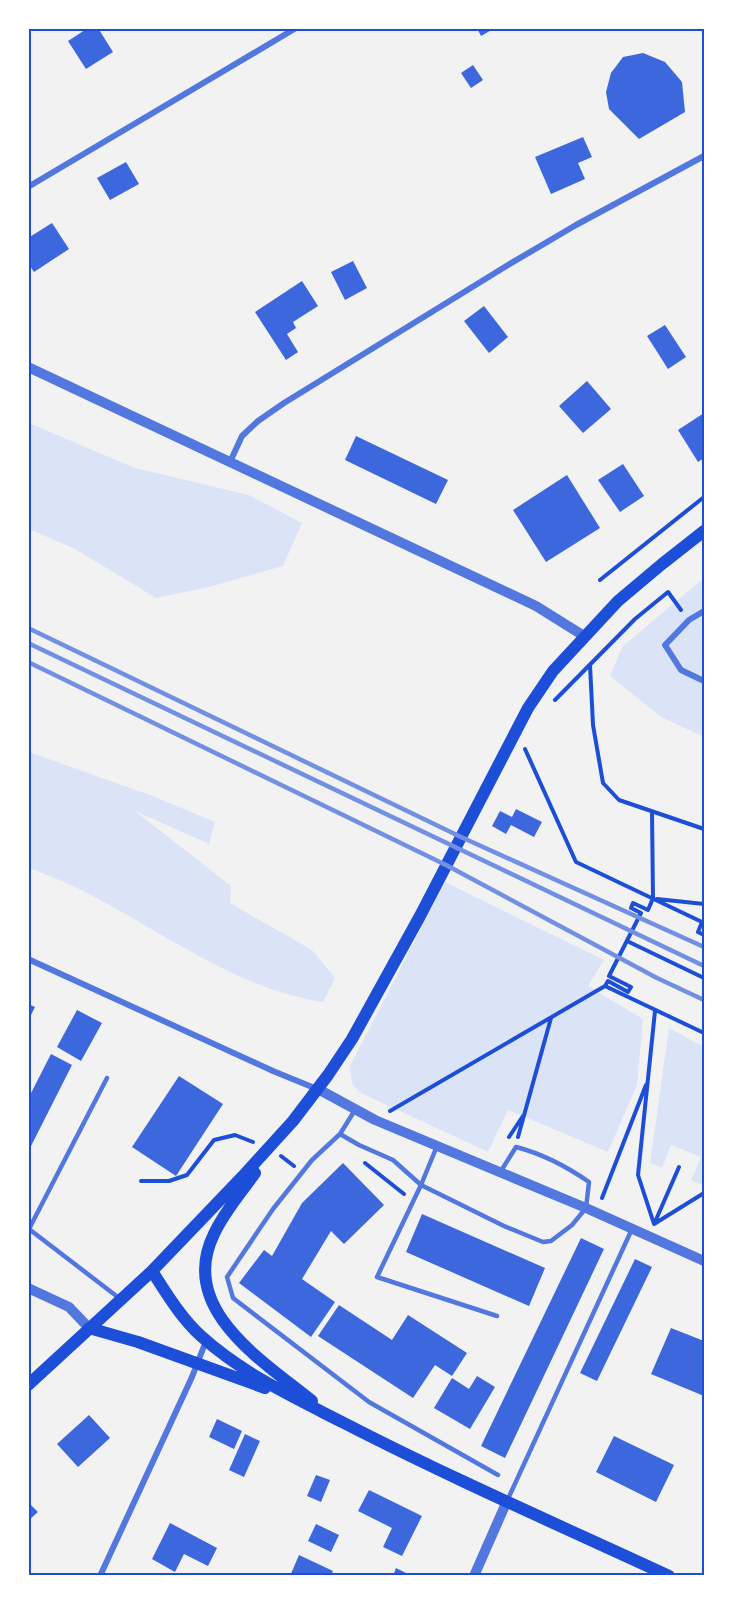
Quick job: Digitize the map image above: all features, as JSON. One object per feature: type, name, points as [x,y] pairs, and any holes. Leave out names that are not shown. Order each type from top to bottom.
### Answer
[{"type":"main road","points":[[346,1424],[246,1348],[219,1316],[207,1288],[205,1271],[213,1236],[271,1149],[318,1089],[352,1039],[420,916],[528,708],[553,671],[618,601],[705,531]]},
{"type":"main road","points":[[28,1385],[152,1271],[271,1149]]},
{"type":"main road","points":[[152,1271],[187,1322],[206,1341],[247,1370],[297,1399],[394,1449],[669,1575]]},
{"type":"main road","points":[[89,1328],[118,1335],[297,1399]]},
{"type":"street","points":[[28,187],[296,28]]},
{"type":"street","points":[[230,462],[242,436],[258,421],[284,404],[508,265],[576,225],[705,156]]},
{"type":"street","points":[[28,367],[536,606],[584,636]]},
{"type":"street","points":[[705,611],[689,620],[665,645],[681,670],[705,681]]},
{"type":"street","points":[[28,959],[273,1071],[318,1089],[375,1120],[591,1210],[705,1261]]},
{"type":"street","points":[[28,1288],[69,1307],[89,1328]]},
{"type":"street","points":[[100,1575],[206,1341]]},
{"type":"street","points":[[474,1575],[507,1501]]},
{"type":"lane","points":[[107,1077],[29,1228],[121,1299]]},
{"type":"lane","points":[[355,1110],[340,1134],[312,1160],[273,1209],[227,1277],[233,1298],[369,1402],[498,1475]]},
{"type":"lane","points":[[340,1134],[393,1160],[421,1185],[504,1226],[543,1242],[550,1241],[591,1210],[589,1182],[565,1165],[531,1150],[516,1147],[501,1172]]},
{"type":"lane","points":[[437,1145],[421,1185],[377,1276],[497,1316]]},
{"type":"lane","points":[[507,1501],[632,1228]]},
{"type":"path","points":[[600,580],[705,497]]},
{"type":"path","points":[[549,705],[635,619],[668,592],[689,620]]},
{"type":"path","points":[[590,664],[593,725],[603,783],[619,800],[705,829]]},
{"type":"path","points":[[528,741],[524,751],[576,862],[702,922],[698,932],[705,935]]},
{"type":"path","points":[[375,1120],[605,986],[608,981],[628,992],[630,987],[609,976],[641,913],[631,908],[633,903],[648,910],[653,898],[652,812]]},
{"type":"path","points":[[653,898],[705,904]]},
{"type":"path","points":[[627,942],[705,978]]},
{"type":"path","points":[[605,986],[705,1033]]},
{"type":"path","points":[[654,1224],[638,1175],[655,1011]]},
{"type":"path","points":[[516,1147],[551,1018]]},
{"type":"path","points":[[591,1210],[648,1079]]},
{"type":"path","points":[[141,1181],[169,1181],[187,1174],[214,1140],[235,1135],[271,1149],[302,1172]]},
{"type":"path","points":[[649,1236],[679,1167]]},
{"type":"path","points":[[654,1224],[705,1193]]},
{"type":"shaded area","points":[[29,423],[135,468],[249,495],[302,523],[283,566],[209,587],[156,598],[75,549],[29,529]]},
{"type":"shaded area","points":[[704,578],[704,737],[661,717],[610,676],[622,647]]},
{"type":"shaded area","points":[[29,752],[150,795],[215,822],[209,844],[135,811],[231,886],[230,903],[312,950],[335,978],[323,1002],[290,995],[229,971],[83,891],[29,868]]},
{"type":"shaded area","points":[[445,882],[604,960],[588,986],[643,1019],[637,1085],[608,1152],[508,1110],[488,1152],[359,1092],[352,1083],[350,1066]]},
{"type":"shaded area","points":[[669,1028],[704,1047],[704,1186],[691,1180],[701,1157],[671,1145],[662,1168],[650,1163]]},
{"type":"building","points":[[88,28],[98,28],[113,52],[86,69],[68,41]]},
{"type":"building","points":[[477,28],[495,28],[481,36]]},
{"type":"building","points":[[643,53],[665,62],[682,82],[685,112],[639,139],[609,109],[606,92],[611,73],[623,57]]},
{"type":"building","points":[[473,65],[483,80],[471,88],[461,73]]},
{"type":"building","points":[[583,137],[592,157],[578,163],[585,179],[551,194],[535,157]]},
{"type":"building","points":[[126,162],[139,184],[110,200],[97,178]]},
{"type":"building","points":[[52,223],[69,249],[34,272],[28,263],[28,238]]},
{"type":"building","points":[[353,261],[367,288],[345,300],[331,272]]},
{"type":"building","points":[[302,281],[318,306],[293,322],[296,328],[287,334],[298,352],[286,360],[255,312]]},
{"type":"building","points":[[484,306],[508,337],[489,353],[464,321]]},
{"type":"building","points":[[665,325],[686,357],[668,369],[647,336]]},
{"type":"building","points":[[587,381],[611,409],[583,433],[559,406]]},
{"type":"building","points":[[704,413],[704,458],[698,462],[678,430]]},
{"type":"building","points":[[356,436],[448,480],[436,504],[345,460]]},
{"type":"building","points":[[623,464],[644,496],[620,512],[598,480]]},
{"type":"building","points":[[567,475],[600,528],[546,562],[513,510]]},
{"type":"building","points":[[516,809],[542,822],[534,837],[511,825],[506,834],[492,826],[500,811],[512,817]]},
{"type":"building","points":[[28,1004],[35,1007],[28,1021]]},
{"type":"building","points":[[77,1010],[102,1023],[81,1061],[57,1047]]},
{"type":"building","points":[[51,1054],[72,1065],[28,1152],[28,1099]]},
{"type":"building","points":[[179,1076],[223,1104],[176,1176],[132,1147]]},
{"type":"building","points":[[343,1163],[384,1205],[344,1244],[331,1231],[302,1279],[335,1302],[311,1337],[239,1283],[264,1250],[272,1256],[302,1203]]},
{"type":"building","points":[[422,1214],[545,1268],[529,1306],[406,1252]]},
{"type":"building","points":[[581,1238],[604,1249],[505,1458],[481,1446]]},
{"type":"building","points":[[635,1259],[652,1267],[597,1381],[580,1373]]},
{"type":"building","points":[[339,1305],[392,1340],[408,1315],[467,1353],[452,1376],[435,1365],[413,1398],[318,1336]]},
{"type":"building","points":[[671,1328],[704,1341],[704,1396],[651,1374]]},
{"type":"building","points":[[477,1376],[495,1387],[470,1429],[434,1408],[452,1378],[469,1389]]},
{"type":"building","points":[[89,1415],[110,1438],[78,1467],[57,1444]]},
{"type":"building","points":[[217,1419],[242,1431],[234,1449],[209,1437]]},
{"type":"building","points":[[245,1434],[260,1441],[244,1477],[229,1470]]},
{"type":"building","points":[[614,1436],[674,1465],[656,1502],[596,1472]]},
{"type":"building","points":[[316,1475],[330,1480],[321,1502],[307,1496]]},
{"type":"building","points":[[369,1490],[422,1516],[402,1556],[383,1547],[392,1528],[358,1511]]},
{"type":"building","points":[[28,1502],[38,1512],[28,1521]]},
{"type":"building","points":[[170,1523],[217,1548],[208,1566],[184,1554],[175,1572],[152,1559]]},
{"type":"building","points":[[316,1524],[339,1535],[331,1552],[308,1541]]},
{"type":"building","points":[[299,1555],[333,1571],[331,1576],[290,1576]]},
{"type":"building","points":[[396,1568],[412,1576],[393,1576]]},
{"type":"railway","points":[[28,628],[461,837],[704,947]]},
{"type":"railway","points":[[28,643],[704,966]]},
{"type":"railway","points":[[28,662],[446,865],[657,978],[704,1000]]}]
